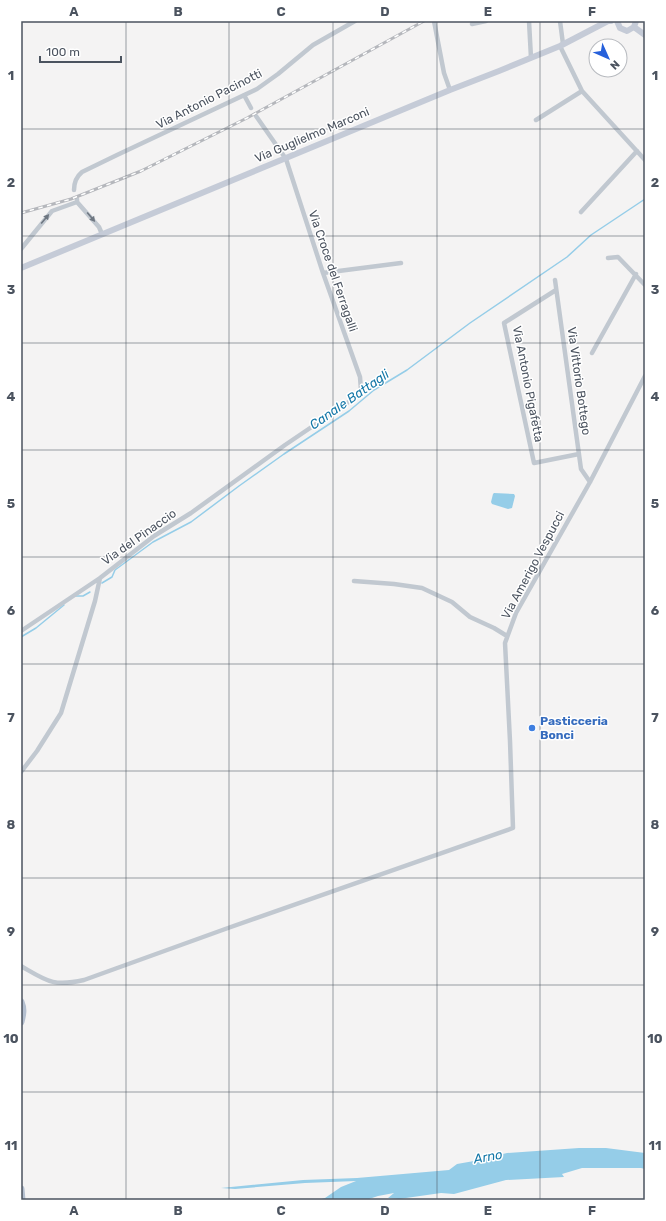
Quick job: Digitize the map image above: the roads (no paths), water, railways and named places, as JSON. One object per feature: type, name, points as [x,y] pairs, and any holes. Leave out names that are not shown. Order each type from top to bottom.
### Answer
[{"type":"main road","points":[[21,1002],[23,1007],[23,1015],[21,1022]]},
{"type":"main road","points":[[21,1189],[22,1200]]},
{"type":"street","name":"Via Antonio Pacinotti","points":[[74,190],[74,183],[82,172],[257,89],[278,74],[312,45],[356,21]]},
{"type":"street","points":[[434,21],[444,73],[450,90]]},
{"type":"street","points":[[472,24],[486,21]]},
{"type":"street","points":[[529,21],[531,58]]},
{"type":"street","points":[[560,21],[561,45],[582,91],[645,160]]},
{"type":"street","name":"Via Guglielmo Marconi","points":[[21,268],[450,90],[531,58],[561,45],[608,21],[611,21]]},
{"type":"street","points":[[617,21],[620,28],[624,31],[630,30],[635,24],[645,35]]},
{"type":"street","points":[[536,120],[582,91]]},
{"type":"street","points":[[244,94],[251,108]]},
{"type":"street","name":"Via Croce del Ferragalli","points":[[256,116],[286,159],[323,273],[360,377],[361,390]]},
{"type":"street","points":[[581,212],[637,151]]},
{"type":"street","points":[[21,249],[52,211],[77,200],[99,227],[102,234]]},
{"type":"street","points":[[608,258],[618,257],[645,284]]},
{"type":"street","points":[[323,273],[402,263]]},
{"type":"street","points":[[592,353],[636,274]]},
{"type":"street","name":"Via Vittorio Bottego","points":[[555,280],[581,469],[590,482]]},
{"type":"street","name":"Via Antonio Pigafetta","points":[[556,290],[504,323],[534,463],[579,454]]},
{"type":"street","name":"Via Amerigo Vespucci","points":[[21,966],[45,980],[55,983],[68,984],[84,980],[513,828],[505,643],[507,636],[516,613],[590,482],[645,376]]},
{"type":"street","name":"Via del Pinaccio","points":[[21,772],[37,751],[61,713],[95,601],[100,578],[154,536],[191,513],[285,445],[350,401],[361,390]]},
{"type":"street","points":[[21,631],[100,578]]},
{"type":"street","points":[[354,581],[422,588],[452,602],[470,617],[507,636]]},
{"type":"water","points":[[494,493],[514,494],[515,496],[512,508],[508,509],[492,504],[491,502]]},
{"type":"water","points":[[579,1148],[606,1148],[645,1153],[645,1169],[582,1168],[562,1174],[564,1177],[506,1180],[454,1194],[441,1193],[399,1199],[388,1198],[394,1193],[366,1200],[318,1200],[325,1198],[341,1187],[356,1181],[305,1183],[235,1189],[221,1188],[303,1180],[357,1178],[449,1170],[457,1164],[507,1153]]},
{"type":"waterway","name":"Canale Battagli","points":[[102,583],[112,577],[115,570],[153,542],[191,522],[284,454],[349,411],[374,390],[407,370],[470,323],[567,257],[591,235],[645,199]]},
{"type":"waterway","name":"Canale Battagli","points":[[75,596],[83,596],[90,592]]},
{"type":"waterway","name":"Canale Battagli","points":[[21,637],[36,628],[64,605]]},
{"type":"railway","points":[[21,213],[71,199],[141,171],[247,118],[424,21]]},
{"type":"place","name":"Pasticceria Bonci","points":[[532,728]]},
{"type":"water label","name":"Arno","points":[[488,1156]]}]
